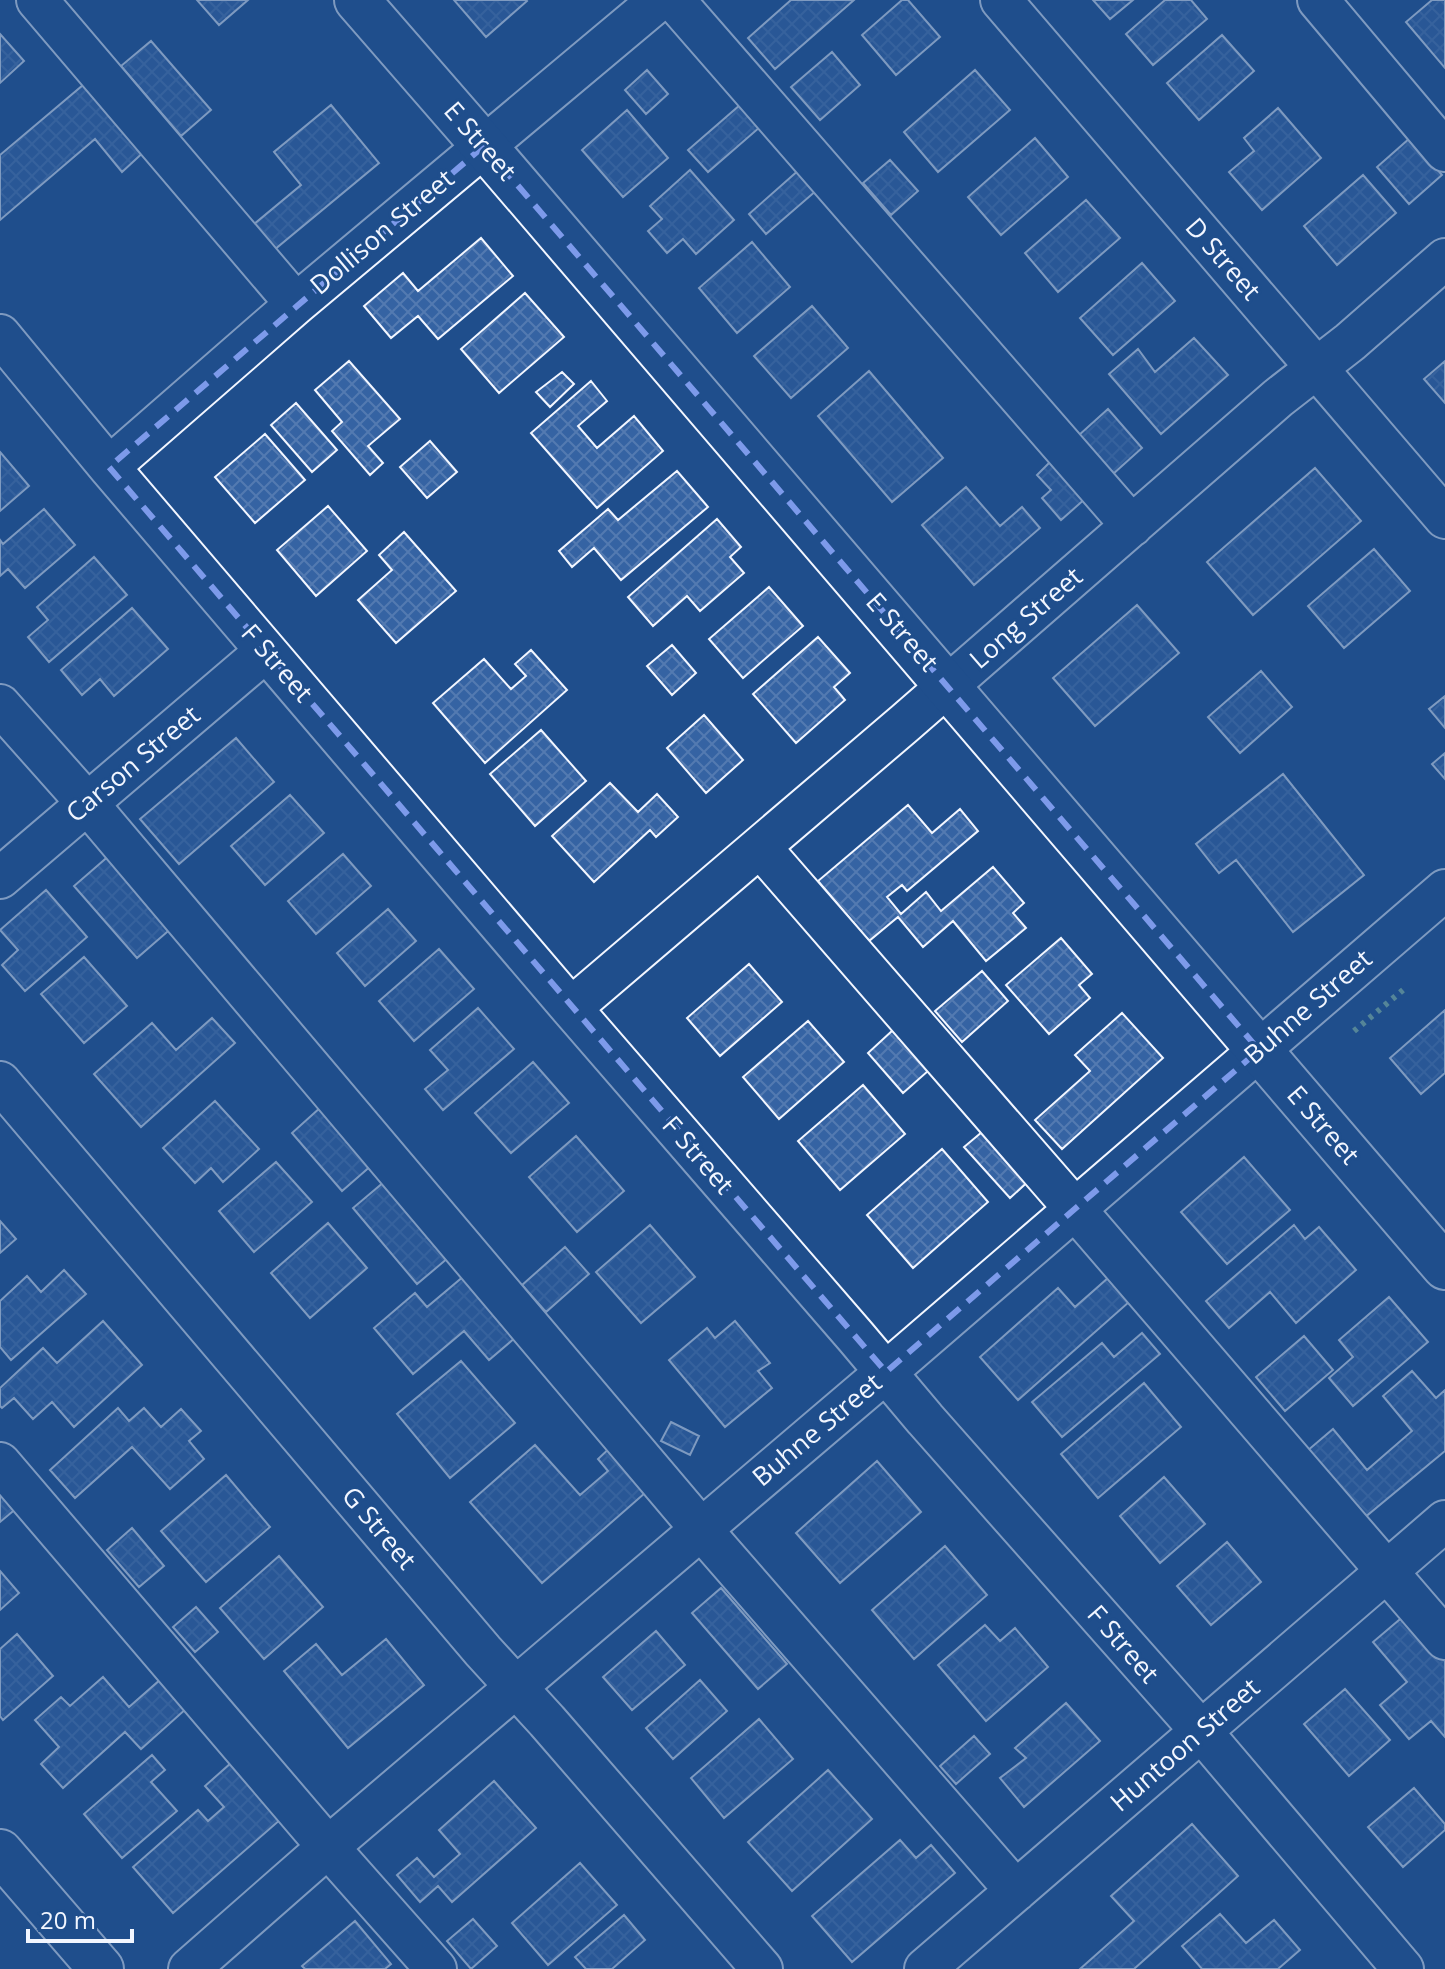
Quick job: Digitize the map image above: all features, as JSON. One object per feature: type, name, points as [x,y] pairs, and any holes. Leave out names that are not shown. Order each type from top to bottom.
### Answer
[{"type":"main road","name":"E Street","points":[[357,0],[1445,1267]]},
{"type":"main road","points":[[0,1852],[101,1969]]},
{"type":"street","points":[[37,0],[296,304]]},
{"type":"street","name":"Dollison Street","points":[[109,467],[296,304],[659,0]]},
{"type":"street","points":[[674,0],[1132,526]]},
{"type":"street","name":"D Street","points":[[1001,0],[1445,518]]},
{"type":"street","points":[[1318,0],[1445,151]]},
{"type":"street","name":"Long Street","points":[[571,1008],[948,686],[1278,398],[1445,259]]},
{"type":"street","name":"F Street","points":[[0,335],[571,1008],[925,1419],[1201,1731],[1403,1969]]},
{"type":"street","name":"Carson Street","points":[[0,878],[266,651]]},
{"type":"street","points":[[0,705],[87,803],[700,1528],[1016,1891]]},
{"type":"street","points":[[760,847],[1445,1639]]},
{"type":"street","name":"Buhne Street","points":[[189,1969],[515,1686],[1444,893]]},
{"type":"street","name":"G Street","points":[[0,1082],[515,1686],[762,1969]]},
{"type":"street","points":[[0,1463],[436,1969]]},
{"type":"street","name":"Huntoon Street","points":[[925,1969],[1445,1521]]},
{"type":"highlighted area","points":[[484,146],[1259,1050],[886,1372],[109,467]]},
{"type":"building","points":[[197,0],[248,0],[219,25]]},
{"type":"building","points":[[454,0],[526,0],[527,1],[486,37]]},
{"type":"building","points":[[791,0],[854,0],[775,69],[748,38]]},
{"type":"building","points":[[902,0],[908,0],[940,37],[896,75],[862,35]]},
{"type":"building","points":[[1093,0],[1133,0],[1110,19]]},
{"type":"building","points":[[1165,0],[1191,0],[1207,19],[1153,65],[1126,34]]},
{"type":"building","points":[[1432,0],[1445,0],[1445,68],[1406,22]]},
{"type":"building","points":[[0,34],[24,61],[0,83]]},
{"type":"building","points":[[1222,35],[1254,71],[1199,120],[1167,83]]},
{"type":"building","points":[[151,41],[211,110],[181,136],[121,66]]},
{"type":"building","points":[[832,52],[860,85],[820,120],[791,87]]},
{"type":"building","points":[[647,70],[668,94],[646,114],[625,90]]},
{"type":"building","points":[[975,70],[1010,110],[938,172],[904,132]]},
{"type":"building","points":[[89,80],[147,149],[122,172],[95,139],[0,220],[0,155]]},
{"type":"building","points":[[331,105],[379,163],[274,250],[253,225],[301,185],[274,152]]},
{"type":"building","points":[[740,105],[760,127],[708,172],[688,150]]},
{"type":"building","points":[[1278,108],[1321,158],[1262,210],[1229,172],[1254,151],[1244,138]]},
{"type":"building","points":[[627,110],[668,158],[623,197],[582,150]]},
{"type":"building","points":[[1035,138],[1068,177],[1001,235],[968,197]]},
{"type":"building","points":[[1410,138],[1442,175],[1409,204],[1377,167]]},
{"type":"building","points":[[890,160],[918,191],[891,215],[863,183]]},
{"type":"building","points":[[800,169],[817,190],[766,234],[749,214]]},
{"type":"building","points":[[690,170],[734,220],[696,254],[683,239],[667,253],[648,231],[662,219],[650,206]]},
{"type":"building","points":[[1363,175],[1396,213],[1337,265],[1304,226]]},
{"type":"building","points":[[1086,200],[1120,238],[1058,292],[1025,253]]},
{"type":"building","points":[[481,238],[513,276],[438,339],[418,316],[391,338],[364,306],[403,273],[418,291]]},
{"type":"building","points":[[752,242],[790,287],[737,333],[699,288]]},
{"type":"building","points":[[1142,263],[1175,301],[1113,355],[1080,318]]},
{"type":"building","points":[[525,293],[564,337],[499,393],[461,349]]},
{"type":"building","points":[[812,306],[848,348],[791,398],[754,356]]},
{"type":"building","points":[[1194,338],[1228,375],[1161,434],[1109,374],[1138,349],[1155,372]]},
{"type":"building","points":[[349,361],[400,419],[368,446],[383,463],[370,475],[332,431],[342,422],[315,390]]},
{"type":"building","points":[[1445,361],[1445,403],[1424,379]]},
{"type":"building","points":[[869,371],[943,458],[892,502],[818,416]]},
{"type":"building","points":[[562,372],[574,384],[550,407],[536,392]]},
{"type":"building","points":[[591,381],[607,401],[578,426],[597,448],[634,416],[663,451],[597,508],[531,433]]},
{"type":"building","points":[[296,403],[337,450],[312,472],[271,425]]},
{"type":"building","points":[[1108,409],[1142,448],[1113,474],[1079,435]]},
{"type":"building","points":[[265,434],[305,480],[255,523],[215,477]]},
{"type":"building","points":[[430,441],[457,472],[427,498],[400,467]]},
{"type":"building","points":[[0,452],[29,486],[0,511]]},
{"type":"building","points":[[1053,459],[1086,498],[1061,520],[1042,498],[1051,490],[1037,475]]},
{"type":"building","points":[[1315,468],[1361,521],[1253,615],[1207,562]]},
{"type":"building","points":[[677,471],[708,507],[621,580],[594,548],[572,567],[559,551],[608,509],[618,520]]},
{"type":"building","points":[[966,487],[1000,526],[1022,507],[1040,528],[974,585],[922,525]]},
{"type":"building","points":[[328,506],[367,551],[316,596],[277,550]]},
{"type":"building","points":[[44,509],[75,545],[25,588],[8,569],[0,576],[0,540],[3,544]]},
{"type":"building","points":[[717,519],[741,547],[730,557],[744,573],[700,611],[687,596],[653,626],[628,597]]},
{"type":"building","points":[[404,532],[456,591],[396,643],[358,600],[392,570],[379,555]]},
{"type":"building","points":[[1374,549],[1410,591],[1344,648],[1308,606]]},
{"type":"building","points":[[94,557],[127,595],[49,662],[28,637],[48,620],[37,607]]},
{"type":"building","points":[[769,587],[803,626],[743,678],[709,639]]},
{"type":"building","points":[[1137,605],[1179,653],[1095,726],[1053,678]]},
{"type":"building","points":[[132,608],[168,649],[114,696],[100,679],[82,695],[61,670]]},
{"type":"building","points":[[818,637],[850,673],[834,687],[845,700],[796,743],[753,694]]},
{"type":"building","points":[[672,645],[696,673],[672,695],[647,666]]},
{"type":"building","points":[[531,650],[567,690],[485,763],[433,703],[484,659],[511,689],[526,676],[515,664]]},
{"type":"building","points":[[1261,671],[1292,707],[1240,753],[1208,717]]},
{"type":"building","points":[[1445,696],[1445,728],[1429,709]]},
{"type":"building","points":[[704,715],[743,760],[706,793],[667,748]]},
{"type":"building","points":[[541,730],[586,781],[535,826],[490,774]]},
{"type":"building","points":[[236,738],[274,782],[179,864],[140,819]]},
{"type":"building","points":[[1445,753],[1445,779],[1432,764]]},
{"type":"building","points":[[1283,774],[1364,875],[1293,932],[1236,860],[1219,873],[1196,844]]},
{"type":"building","points":[[610,783],[638,812],[657,794],[678,817],[656,837],[650,830],[594,882],[552,836]]},
{"type":"building","points":[[290,795],[324,833],[265,885],[231,846]]},
{"type":"building","points":[[908,805],[932,833],[960,809],[978,831],[907,891],[902,885],[887,897],[901,914],[926,892],[941,911],[993,867],[1024,903],[1013,913],[1026,928],[986,961],[953,921],[923,947],[898,917],[869,941],[818,881]]},
{"type":"building","points":[[111,854],[174,926],[137,958],[74,886]]},
{"type":"building","points":[[343,854],[371,886],[316,934],[288,901]]},
{"type":"building","points":[[46,890],[87,937],[25,991],[2,965],[18,950],[0,930]]},
{"type":"building","points":[[388,909],[416,941],[365,986],[337,953]]},
{"type":"building","points":[[1061,938],[1092,974],[1079,985],[1090,998],[1049,1034],[1006,985]]},
{"type":"building","points":[[439,949],[474,989],[414,1041],[379,1001]]},
{"type":"building","points":[[84,957],[127,1006],[84,1043],[41,994]]},
{"type":"building","points":[[749,964],[782,1002],[720,1056],[687,1018]]},
{"type":"building","points":[[982,971],[1008,1001],[962,1042],[935,1011]]},
{"type":"building","points":[[478,1008],[514,1049],[443,1110],[425,1089],[448,1070],[430,1050]]},
{"type":"building","points":[[1445,1010],[1445,1073],[1421,1094],[1390,1058]]},
{"type":"building","points":[[1122,1013],[1163,1058],[1062,1149],[1035,1120],[1090,1071],[1075,1055]]},
{"type":"building","points":[[212,1018],[235,1043],[141,1127],[94,1074],[152,1023],[176,1050]]},
{"type":"building","points":[[808,1021],[844,1062],[779,1119],[743,1077]]},
{"type":"building","points":[[893,1030],[928,1071],[903,1093],[868,1053]]},
{"type":"building","points":[[533,1062],[569,1103],[511,1153],[475,1113]]},
{"type":"building","points":[[863,1085],[905,1134],[840,1190],[798,1141]]},
{"type":"building","points":[[215,1101],[259,1149],[223,1182],[211,1168],[195,1183],[163,1148]]},
{"type":"building","points":[[321,1107],[372,1165],[342,1191],[292,1133]]},
{"type":"building","points":[[988,1127],[1032,1178],[1010,1198],[964,1147]]},
{"type":"building","points":[[576,1136],[624,1191],[577,1232],[529,1177]]},
{"type":"building","points":[[942,1149],[988,1202],[913,1268],[867,1215]]},
{"type":"building","points":[[1244,1157],[1290,1210],[1227,1264],[1181,1212]]},
{"type":"building","points":[[276,1162],[312,1202],[254,1252],[219,1211]]},
{"type":"building","points":[[384,1182],[448,1258],[417,1284],[353,1208]]},
{"type":"building","points":[[0,1221],[16,1239],[0,1253]]},
{"type":"building","points":[[328,1223],[367,1268],[310,1318],[271,1273]]},
{"type":"building","points":[[650,1225],[695,1277],[641,1323],[596,1272]]},
{"type":"building","points":[[1294,1225],[1305,1239],[1319,1227],[1356,1270],[1296,1323],[1270,1292],[1229,1328],[1206,1301]]},
{"type":"building","points":[[565,1247],[589,1274],[546,1312],[522,1285]]},
{"type":"building","points":[[64,1270],[86,1294],[11,1360],[0,1347],[0,1301],[27,1276],[41,1292]]},
{"type":"building","points":[[464,1276],[516,1337],[489,1360],[464,1331],[413,1374],[374,1328],[415,1293],[427,1307]]},
{"type":"building","points":[[1108,1278],[1129,1302],[1018,1400],[980,1357],[1058,1288],[1075,1307]]},
{"type":"building","points":[[1389,1297],[1428,1342],[1353,1406],[1329,1378],[1353,1357],[1339,1340]]},
{"type":"building","points":[[103,1321],[142,1365],[74,1427],[52,1402],[33,1419],[14,1398],[2,1408],[0,1406],[0,1388],[43,1348],[57,1363]]},
{"type":"building","points":[[735,1321],[770,1363],[758,1371],[772,1388],[725,1427],[669,1360],[707,1328],[715,1338]]},
{"type":"building","points":[[1142,1333],[1160,1354],[1062,1437],[1032,1402],[1102,1343],[1114,1357]]},
{"type":"building","points":[[1304,1336],[1333,1370],[1285,1411],[1256,1377]]},
{"type":"building","points":[[461,1361],[515,1423],[450,1478],[397,1414]]},
{"type":"building","points":[[1412,1371],[1436,1398],[1445,1390],[1445,1451],[1364,1518],[1307,1451],[1333,1429],[1367,1470],[1412,1431],[1383,1396]]},
{"type":"building","points":[[1144,1383],[1181,1427],[1098,1498],[1061,1454]]},
{"type":"building","points":[[118,1408],[129,1421],[144,1408],[161,1427],[181,1409],[201,1431],[189,1441],[204,1459],[170,1489],[132,1447],[75,1498],[50,1470]]},
{"type":"building","points":[[671,1422],[699,1436],[690,1455],[661,1441]]},
{"type":"building","points":[[615,1443],[653,1486],[542,1583],[470,1502],[535,1445],[580,1495],[608,1471],[598,1459]]},
{"type":"building","points":[[877,1461],[921,1512],[840,1583],[796,1533]]},
{"type":"building","points":[[0,1471],[18,1507],[0,1522]]},
{"type":"building","points":[[226,1475],[270,1527],[206,1582],[161,1531]]},
{"type":"building","points":[[1164,1477],[1205,1524],[1160,1563],[1120,1516]]},
{"type":"building","points":[[132,1528],[164,1566],[139,1587],[107,1550]]},
{"type":"building","points":[[1227,1542],[1261,1582],[1211,1625],[1177,1586]]},
{"type":"building","points":[[945,1546],[987,1595],[914,1659],[872,1610]]},
{"type":"building","points":[[279,1556],[323,1607],[264,1659],[220,1608]]},
{"type":"building","points":[[0,1571],[19,1593],[0,1610]]},
{"type":"building","points":[[721,1588],[787,1664],[758,1689],[692,1613]]},
{"type":"building","points":[[196,1607],[218,1632],[195,1652],[173,1627]]},
{"type":"building","points":[[1405,1615],[1445,1661],[1445,1737],[1431,1721],[1409,1739],[1380,1705],[1407,1682],[1373,1642]]},
{"type":"building","points":[[985,1625],[1000,1641],[1015,1628],[1048,1667],[986,1721],[938,1665]]},
{"type":"building","points":[[656,1631],[685,1665],[632,1710],[603,1677]]},
{"type":"building","points":[[17,1634],[53,1676],[3,1720],[0,1716],[0,1649]]},
{"type":"building","points":[[386,1639],[424,1685],[348,1748],[284,1671],[316,1644],[342,1675]]},
{"type":"building","points":[[103,1677],[129,1707],[161,1679],[187,1708],[141,1749],[125,1732],[63,1788],[41,1764],[59,1747],[35,1720],[61,1697],[70,1706]]},
{"type":"building","points":[[700,1680],[727,1711],[673,1759],[646,1728]]},
{"type":"building","points":[[1345,1689],[1390,1740],[1349,1776],[1304,1724]]},
{"type":"building","points":[[1066,1703],[1100,1741],[1024,1807],[1000,1778],[1026,1758],[1015,1748]]},
{"type":"building","points":[[759,1719],[793,1759],[724,1818],[691,1778]]},
{"type":"building","points":[[974,1736],[990,1754],[956,1784],[940,1766]]},
{"type":"building","points":[[152,1755],[165,1770],[151,1782],[177,1811],[122,1858],[84,1814]]},
{"type":"building","points":[[231,1763],[281,1819],[173,1913],[133,1867],[198,1810],[208,1821],[224,1807],[205,1786]]},
{"type":"building","points":[[828,1770],[872,1819],[792,1891],[748,1842]]},
{"type":"building","points":[[494,1781],[536,1828],[452,1902],[438,1886],[420,1902],[397,1875],[417,1858],[434,1877],[460,1854],[439,1830]]},
{"type":"building","points":[[1414,1788],[1445,1824],[1445,1830],[1403,1867],[1368,1827]]},
{"type":"building","points":[[1192,1824],[1238,1876],[1134,1969],[1080,1969],[1134,1921],[1111,1896]]},
{"type":"building","points":[[900,1840],[916,1858],[931,1845],[955,1873],[852,1962],[812,1916]]},
{"type":"building","points":[[580,1863],[617,1905],[548,1965],[512,1923]]},
{"type":"building","points":[[1220,1914],[1246,1943],[1274,1920],[1300,1950],[1278,1969],[1202,1969],[1182,1946]]},
{"type":"building","points":[[624,1915],[645,1940],[612,1969],[586,1969],[575,1957]]},
{"type":"building","points":[[473,1919],[497,1946],[471,1969],[447,1941]]},
{"type":"building","points":[[355,1921],[391,1964],[385,1969],[305,1969],[302,1966]]},
{"type":"hedge","points":[[1354,1031],[1403,990]]}]
